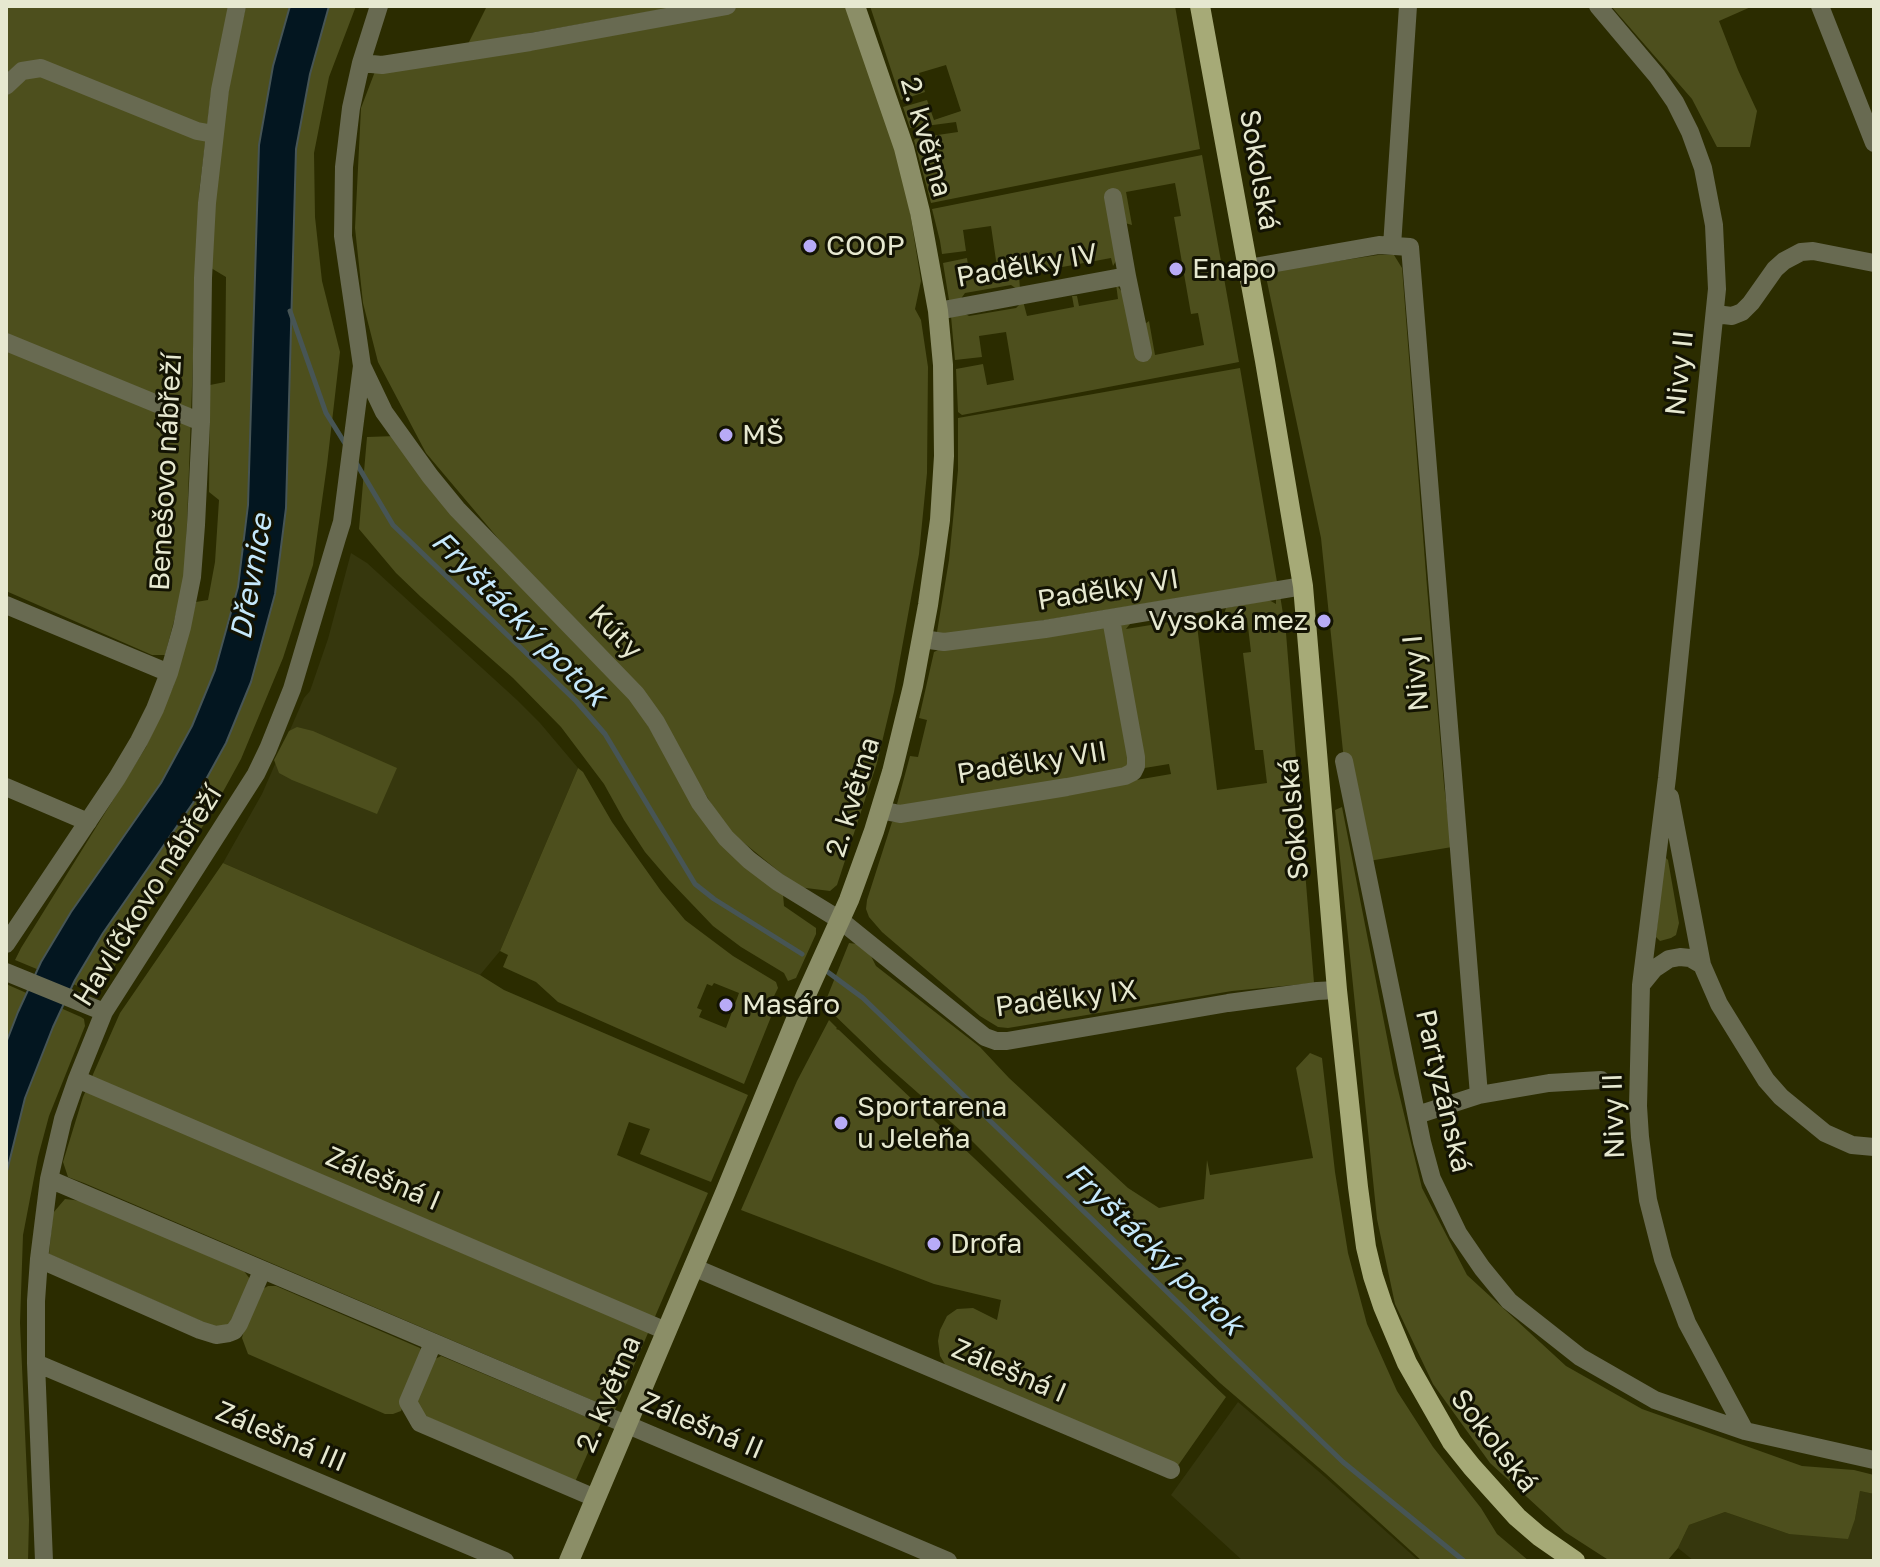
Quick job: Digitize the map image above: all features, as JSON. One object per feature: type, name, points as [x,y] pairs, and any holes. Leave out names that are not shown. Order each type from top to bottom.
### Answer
[{"type":"main road","name":"Sokolská","points":[[1200,6],[1303,586],[1337,990],[1366,1247],[1373,1276],[1407,1363],[1452,1442],[1517,1517],[1575,1561]]},
{"type":"street","name":"Benešovo nábřeží","points":[[6,944],[139,741],[169,673],[182,627],[192,577],[201,422],[207,203],[220,90],[237,6]]},
{"type":"street","points":[[362,366],[343,236],[344,167],[351,108],[379,6]]},
{"type":"street","points":[[361,63],[382,65],[530,42],[727,6]]},
{"type":"street","name":"2. května","points":[[569,1561],[857,877],[892,772],[922,639],[940,520],[944,456],[943,365],[938,311],[920,212],[904,148],[855,6]]},
{"type":"street","name":"Nivy I","points":[[1408,6],[1401,246],[1479,1095]]},
{"type":"street","name":"Nivy II","points":[[1598,6],[1675,102],[1703,168],[1714,225],[1715,314],[1667,778],[1641,985],[1638,1106],[1648,1200],[1663,1259],[1687,1323],[1745,1431]]},
{"type":"street","points":[[1820,6],[1874,143]]},
{"type":"street","points":[[6,86],[22,71],[41,68],[197,131],[214,134]]},
{"type":"street","name":"Padělky IV","points":[[1113,197],[1143,353]]},
{"type":"street","points":[[1248,268],[1379,245],[1401,246]]},
{"type":"street","points":[[1715,314],[1732,316],[1742,312],[1775,269],[1801,252],[1872,260]]},
{"type":"street","name":"Padělky IV","points":[[938,311],[1127,276]]},
{"type":"street","points":[[6,342],[201,422]]},
{"type":"street","name":"Kúty","points":[[362,366],[384,412],[457,509],[636,694],[656,722],[700,803],[726,838],[778,882],[840,920]]},
{"type":"street","name":"Havlíčkovo nábřeží","points":[[47,1560],[36,1363],[39,1259],[49,1179],[63,1119],[98,1009],[256,774],[292,689],[342,522],[362,366]]},
{"type":"street","name":"Padělky VI","points":[[922,639],[944,642],[1111,619],[1303,586]]},
{"type":"street","points":[[6,605],[169,673]]},
{"type":"street","name":"Padělky VII","points":[[880,810],[900,814],[1125,776],[1133,772],[1136,757],[1111,619]]},
{"type":"street","name":"Partyzánská","points":[[1344,761],[1432,1179],[1482,1268],[1509,1301],[1580,1357],[1655,1400],[1745,1431],[1874,1460]]},
{"type":"street","name":"Nivy II","points":[[1667,778],[1702,965],[1719,1004],[1766,1080],[1781,1097],[1838,1140],[1874,1147]]},
{"type":"street","points":[[6,787],[88,822]]},
{"type":"street","name":"Padělky IX","points":[[840,920],[985,1037],[996,1041],[1228,1003],[1337,990]]},
{"type":"street","points":[[1641,985],[1654,969],[1669,959],[1690,958],[1702,965]]},
{"type":"street","points":[[8,973],[98,1009]]},
{"type":"street","name":"Zálešná I","points":[[77,1079],[666,1331]]},
{"type":"street","points":[[1417,1115],[1479,1095],[1549,1083],[1601,1080]]},
{"type":"street","name":"Zálešná II","points":[[49,1179],[948,1561]]},
{"type":"street","points":[[39,1259],[216,1335],[229,1333],[239,1324],[262,1271]]},
{"type":"street","name":"Zálešná I","points":[[693,1267],[1171,1470]]},
{"type":"street","points":[[433,1343],[408,1402],[420,1423],[595,1498]]},
{"type":"street","name":"Zálešná III","points":[[36,1363],[505,1561]]},
{"type":"shaded area","points":[[6,6],[230,6],[211,94],[199,193],[185,579],[165,655],[152,655],[6,591]]},
{"type":"shaded area","points":[[246,6],[356,6],[329,77],[314,153],[315,217],[322,281],[340,352],[313,565],[283,658],[241,759],[213,810],[97,994],[15,960],[146,747],[173,687],[196,602],[208,600],[215,562],[219,500],[209,492],[210,385],[225,382],[226,277],[211,268],[218,149]]},
{"type":"shaded area","points":[[487,6],[682,6],[468,44]]},
{"type":"shaded area","points":[[701,6],[847,6],[902,162],[921,281],[915,309],[921,320],[928,367],[927,473],[919,554],[894,692],[877,763],[837,885],[830,891],[798,887],[727,829],[681,755],[426,453],[378,362],[363,303],[355,228],[361,108],[379,61]]},
{"type":"shaded area","points":[[870,6],[1175,6],[1200,149],[931,203],[914,140],[958,132],[956,122],[910,128],[903,107],[927,100],[934,120],[961,111],[946,65],[919,73],[925,92],[901,100]]},
{"type":"shaded area","points":[[1611,6],[1753,6],[1719,21],[1757,111],[1750,147],[1717,147],[1692,99]]},
{"type":"shaded area","points":[[1202,155],[1239,362],[962,415],[958,412],[956,369],[983,364],[987,385],[1014,380],[1006,332],[979,336],[982,357],[955,360],[951,316],[962,312],[969,316],[1016,308],[1023,301],[1027,316],[1074,307],[1072,296],[1077,296],[1079,306],[1118,299],[1116,284],[1145,324],[1149,321],[1155,355],[1204,345],[1198,313],[1191,314],[1174,217],[1181,216],[1175,183],[1126,192],[1132,225],[1125,223],[1113,266],[1111,258],[1019,275],[1020,289],[1011,285],[965,293],[960,300],[949,300],[943,263],[967,258],[970,279],[998,274],[991,226],[963,230],[966,251],[942,254],[932,209]]},
{"type":"shaded area","points":[[1394,255],[1402,268],[1444,785],[1452,847],[1363,862],[1344,761],[1321,538],[1265,272]]},
{"type":"shaded area","points":[[1240,368],[1277,582],[936,638],[949,560],[958,470],[958,418]]},
{"type":"shaded area","points":[[396,436],[621,683],[683,787],[783,894],[784,906],[816,928],[796,978],[788,981],[784,973],[713,926],[645,852],[604,784],[561,727],[513,678],[396,573],[359,529],[367,437]]},
{"type":"shaded area","points":[[351,553],[367,563],[517,700],[578,768],[500,951],[480,975],[223,863],[262,794],[304,698],[310,691],[328,639]]},
{"type":"shaded area","points":[[1276,595],[1280,595],[1286,633],[1314,983],[1232,991],[1008,1028],[998,1027],[980,1016],[882,932],[869,917],[867,900],[892,822],[1171,774],[1169,764],[899,806],[910,756],[918,757],[927,720],[919,718],[934,652],[1134,619],[1126,629],[1182,620],[1186,620],[1188,627],[1194,626],[1194,622],[1203,615],[1224,614],[1226,608],[1269,600],[1276,604]],"holes":[[[1247,618],[1251,652],[1243,653],[1255,750],[1263,750],[1267,783],[1217,790],[1197,625]]]},
{"type":"shaded area","points":[[297,727],[397,768],[377,814],[279,773],[274,760],[289,731]]},
{"type":"shaded area","points":[[578,768],[612,822],[685,920],[733,956],[776,982],[778,988],[773,998],[777,1002],[744,1084],[558,1002],[536,982],[503,967],[508,955],[500,951]],"holes":[[[714,983],[739,993],[726,1028],[699,1017],[702,1010],[697,1008],[707,984],[712,986]]]},
{"type":"shaded area","points":[[1342,807],[1394,1073],[1422,1188],[1467,1275],[1566,1366],[1642,1409],[1802,1466],[1854,1470],[1874,1475],[1874,1494],[1860,1491],[1848,1539],[1789,1534],[1725,1512],[1689,1525],[1678,1548],[1667,1561],[1610,1561],[1565,1532],[1490,1463],[1433,1384],[1395,1304],[1377,1219],[1335,810]]},
{"type":"shaded area","points":[[1664,856],[1668,860],[1679,923],[1676,935],[1660,941],[1656,937]]},
{"type":"shaded area","points":[[223,863],[480,975],[504,990],[748,1095],[711,1182],[640,1154],[650,1129],[629,1122],[617,1155],[708,1193],[615,1410],[68,1177],[63,1162],[83,1097],[120,1013]]},
{"type":"shaded area","points":[[849,943],[857,944],[870,954],[876,966],[980,1047],[1009,1078],[1128,1188],[1159,1208],[1204,1199],[1207,1160],[1210,1175],[1313,1158],[1296,1068],[1310,1053],[1322,1058],[1348,1253],[1367,1324],[1397,1391],[1433,1447],[1481,1508],[1497,1534],[1529,1561],[1422,1561],[1220,1383],[969,1138],[824,1005]]},
{"type":"shaded area","points":[[6,984],[81,1017],[85,1026],[49,1116],[23,1235],[20,1323],[28,1561],[6,1561]]},
{"type":"shaded area","points":[[829,1020],[1226,1397],[1177,1467],[946,1366],[940,1356],[938,1341],[947,1316],[957,1309],[973,1308],[997,1320],[1001,1300],[934,1284],[741,1210],[797,1081]]},
{"type":"shaded area","points":[[65,1199],[82,1201],[244,1271],[250,1279],[229,1327],[219,1329],[49,1254],[53,1213]]},
{"type":"shaded area","points":[[276,1286],[420,1348],[424,1357],[401,1411],[385,1414],[248,1354],[242,1338],[246,1322],[261,1290]]},
{"type":"shaded area","points":[[441,1356],[601,1423],[575,1482],[423,1415],[416,1403],[435,1359]]},
{"type":"shaded area","points":[[1238,1402],[1419,1561],[1243,1561],[1171,1495]]},
{"type":"shaded area","points":[[1860,1491],[1874,1494],[1874,1561],[1694,1561],[1678,1548],[1689,1525],[1725,1512],[1789,1534],[1855,1519]]},
{"type":"water","name":"Dřevnice","points":[[290,6],[329,6],[310,74],[296,149],[286,508],[275,594],[251,682],[226,743],[193,803],[103,933],[75,980],[53,1027],[25,1098],[6,1175],[6,1043],[18,1012],[41,962],[71,912],[161,783],[192,726],[215,670],[238,587],[248,505],[259,145],[273,66]]},
{"type":"waterway","name":"Fryštácký potok","points":[[290,311],[326,413],[346,445]]},
{"type":"waterway","name":"Fryštácký potok","points":[[355,461],[393,525],[576,701],[605,734],[695,884],[802,954]]},
{"type":"waterway","name":"Fryštácký potok","points":[[825,970],[863,998],[1343,1462],[1464,1561]]},
{"type":"place","name":"COOP","points":[[810,246]]},
{"type":"place","name":"Enapo","points":[[1176,269]]},
{"type":"place","name":"MŠ","points":[[726,435]]},
{"type":"place","name":"Vysoká mez","points":[[1324,621]]},
{"type":"place","name":"Masáro","points":[[726,1005]]},
{"type":"place","name":"Sportarena u Jeleňa","points":[[841,1123]]},
{"type":"place","name":"Drofa","points":[[934,1244]]}]
